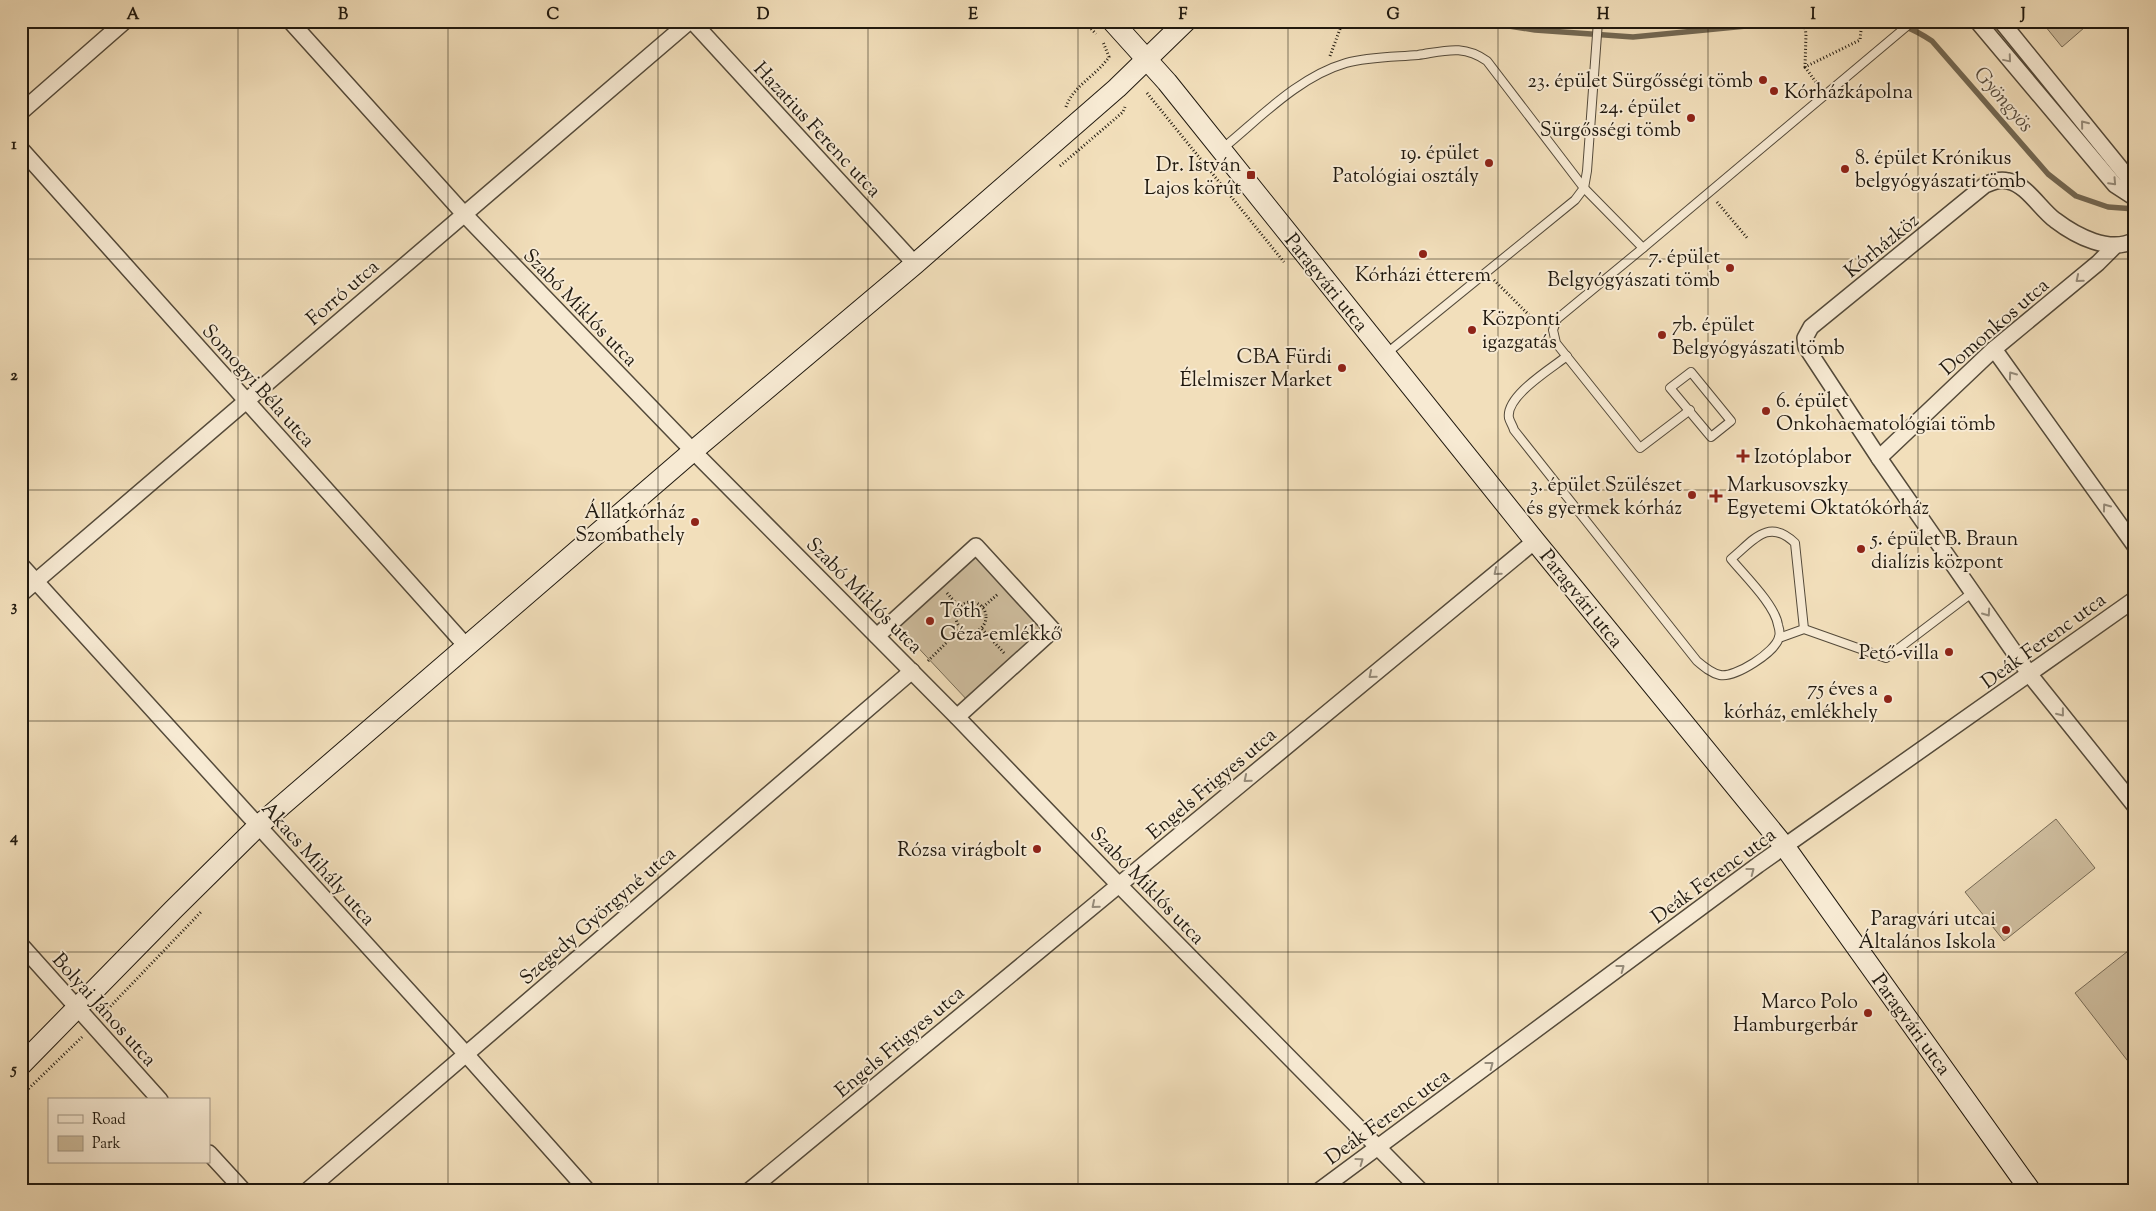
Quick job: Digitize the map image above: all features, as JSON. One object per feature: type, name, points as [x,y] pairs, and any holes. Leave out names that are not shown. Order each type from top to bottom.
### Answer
[{"type":"street","points":[[21,112],[125,21]]},
{"type":"street","name":"Szabó Miklós utca","points":[[290,21],[464,214],[693,451],[912,671],[1118,885],[1420,1190]]},
{"type":"street","name":"Forró utca","points":[[21,594],[691,21]]},
{"type":"street","name":"Hazatius Ferenc utca","points":[[691,21],[914,264]]},
{"type":"street","name":"Paragvári utca","points":[[1112,21],[1221,150],[1535,541],[1785,847],[2030,1190]]},
{"type":"street","points":[[21,1065],[258,826],[1110,94],[1186,21]]},
{"type":"street","points":[[1977,21],[2116,186],[2135,198]]},
{"type":"street","points":[[2001,21],[2126,175],[2135,190]]},
{"type":"street","name":"Somogyi Béla utca","points":[[21,149],[467,647]]},
{"type":"street","name":"Kórházköz","points":[[2115,246],[2087,239],[2055,220],[2019,186],[2009,181],[1997,181],[1985,185],[1811,327],[1805,338],[1806,347],[1879,458],[2030,675],[2135,806]]},
{"type":"street","points":[[2115,246],[2128,244],[2135,240]]},
{"type":"street","name":"Domonkos utca","points":[[1879,458],[1994,349],[2098,263],[2115,246]]},
{"type":"street","points":[[1994,349],[2135,546]]},
{"type":"street","name":"Engels Frigyes utca","points":[[750,1190],[1535,541]]},
{"type":"street","points":[[877,636],[976,546],[1053,630],[957,717]]},
{"type":"street","name":"Akacs Mihály utca","points":[[21,565],[466,1053],[586,1190]]},
{"type":"street","name":"Deák Ferenc utca","points":[[1320,1190],[1785,847],[2135,599]]},
{"type":"street","name":"Szegedy Györgyné utca","points":[[308,1190],[912,671]]},
{"type":"street","name":"Bolyai János utca","points":[[21,945],[158,1098]]},
{"type":"street","points":[[210,1154],[243,1190]]},
{"type":"lane","points":[[1385,355],[1575,200],[1584,188],[1587,172],[1598,21]]},
{"type":"lane","points":[[1690,410],[1640,448],[1556,343],[1553,330],[1557,319],[1912,22]]},
{"type":"lane","points":[[1221,150],[1297,87],[1325,71],[1348,63],[1454,50],[1473,51],[1487,60],[1584,188],[1644,248]]},
{"type":"lane","points":[[1567,356],[1518,395],[1511,407],[1509,417],[1514,430],[1697,661],[1707,670],[1726,675],[1745,669],[1773,646],[1779,638],[1804,629],[1886,658],[1973,592]]},
{"type":"lane","points":[[1691,372],[1731,421],[1711,437],[1690,410],[1670,388],[1691,372]]},
{"type":"lane","points":[[1779,638],[1778,625],[1774,613],[1731,559],[1765,531],[1776,531],[1786,534],[1795,543],[1804,629]]},
{"type":"path","points":[[1084,21],[1105,44],[1109,57],[1102,68]]},
{"type":"path","points":[[1325,71],[1343,21]]},
{"type":"path","points":[[1804,21],[1806,34],[1804,67],[1826,95]]},
{"type":"path","points":[[1804,67],[1860,40],[1862,21]]},
{"type":"path","points":[[1715,200],[1748,239]]},
{"type":"path","points":[[1487,272],[1556,343]]},
{"type":"path","points":[[968,602],[978,603],[984,607],[986,623],[982,629],[968,632],[961,628],[957,622],[956,615],[959,607],[968,602]]},
{"type":"path","points":[[928,661],[961,628]]},
{"type":"path","points":[[982,629],[1014,665]]},
{"type":"green space","points":[[2041,21],[2092,21],[2062,47]]},
{"type":"green space","points":[[975,549],[1049,628],[969,702],[895,623]]},
{"type":"green space","points":[[2056,819],[2095,868],[2004,941],[1965,892]]},
{"type":"green space","points":[[2128,951],[2135,959],[2134,1069],[2075,993]]},
{"type":"waterway","name":"Gyöngyös","points":[[1477,21],[1535,30],[1633,37],[1798,21]]},
{"type":"waterway","name":"Gyöngyös","points":[[1877,21],[1906,27],[1932,41],[2048,174],[2076,196],[2108,207],[2135,209]]},
{"type":"place","name":"23. épület Sürgősségi tömb","points":[[1763,80]]},
{"type":"place","name":"Kórházkápolna","points":[[1774,91]]},
{"type":"place","name":"24. épület Sürgősségi tömb","points":[[1691,118]]},
{"type":"place","name":"19. épület Patológiai osztály","points":[[1489,163]]},
{"type":"place","name":"8. épület Krónikus belgyógyászati tömb","points":[[1845,169]]},
{"type":"place","name":"Dr. István Lajos körút","points":[[1251,175]]},
{"type":"place","name":"Kórházi étterem","points":[[1423,254]]},
{"type":"place","name":"7. épület Belgyógyászati tömb","points":[[1730,268]]},
{"type":"place","name":"Központi igazgatás","points":[[1472,330]]},
{"type":"place","name":"7b. épület Belgyógyászati tömb","points":[[1662,335]]},
{"type":"place","name":"CBA Fürdi Élelmiszer Market","points":[[1342,368]]},
{"type":"place","name":"6. épület Onkohaematológiai tömb","points":[[1766,411]]},
{"type":"place","name":"Izotóplabor","points":[[1743,456]]},
{"type":"place","name":"3. épület Szülészet és gyermek kórház","points":[[1692,495]]},
{"type":"place","name":"Markusovszky Egyetemi Oktatókórház","points":[[1716,496]]},
{"type":"place","name":"Állatkórház Szombathely","points":[[695,522]]},
{"type":"place","name":"5. épület B. Braun dialízis központ","points":[[1861,549]]},
{"type":"place","name":"Tóth Géza-emlékkő","points":[[930,621]]},
{"type":"place","name":"Pető-villa","points":[[1949,652]]},
{"type":"place","name":"75 éves a kórház, emlékhely","points":[[1888,699]]},
{"type":"place","name":"Rózsa virágbolt","points":[[1037,849]]},
{"type":"place","name":"Paragvári utcai Általános Iskola","points":[[2006,930]]},
{"type":"place","name":"Marco Polo Hamburgerbár","points":[[1868,1013]]}]
